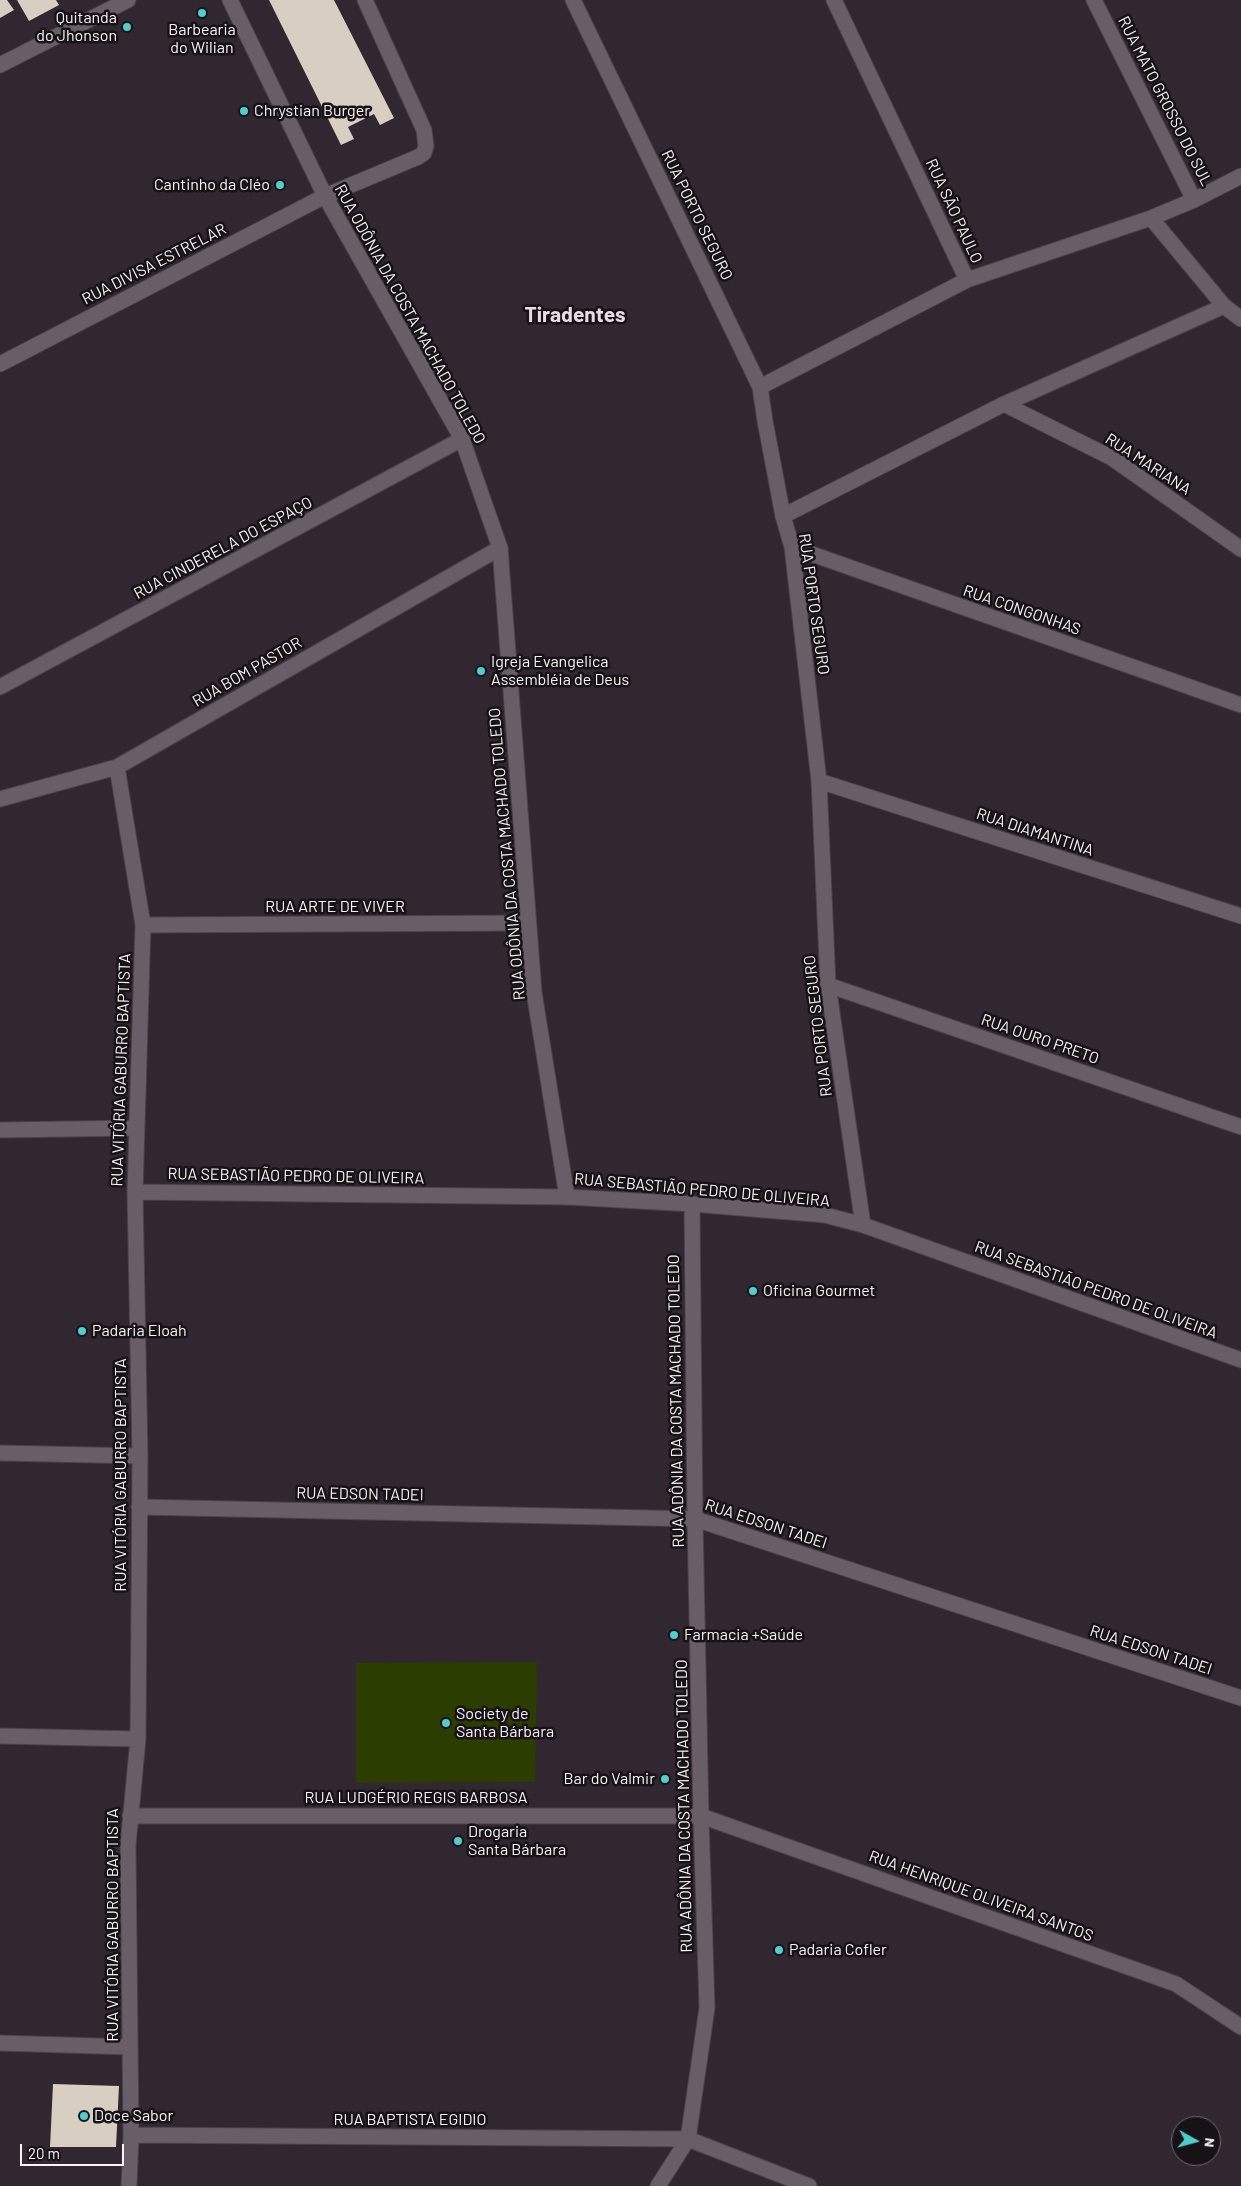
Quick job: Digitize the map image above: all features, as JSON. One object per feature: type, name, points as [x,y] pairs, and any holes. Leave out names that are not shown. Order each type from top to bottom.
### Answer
[{"type":"street","points":[[0,65],[128,0]]},
{"type":"street","name":"RUA ODÔNIA DA COSTA MACHADO TOLEDO","points":[[230,0],[325,196],[462,439],[500,548],[534,992],[568,1197]]},
{"type":"street","name":"RUA DIVISA ESTRELAR","points":[[0,364],[325,196],[418,158],[424,153],[426,146],[424,130],[365,0]]},
{"type":"street","name":"RUA PORTO SEGURO","points":[[573,0],[760,387],[783,516],[792,547],[819,781],[828,985],[863,1225]]},
{"type":"street","name":"RUA SÃO PAULO","points":[[760,387],[967,280],[834,0]]},
{"type":"street","name":"RUA MATO GROSSO DO SUL","points":[[1094,0],[1194,200],[1241,176]]},
{"type":"street","points":[[967,280],[1151,218],[1194,200]]},
{"type":"street","points":[[1151,218],[1224,306],[1241,319]]},
{"type":"street","points":[[783,516],[1004,404],[1224,306]]},
{"type":"street","name":"RUA MARIANA","points":[[1004,404],[1112,458],[1241,549]]},
{"type":"street","name":"RUA CINDERELA DO ESPAÇO","points":[[0,687],[462,439]]},
{"type":"street","name":"RUA CONGONHAS","points":[[792,547],[1241,705]]},
{"type":"street","name":"RUA BOM PASTOR","points":[[0,799],[116,767],[500,548]]},
{"type":"street","name":"RUA VITÓRIA GABURRO BAPTISTA","points":[[116,767],[143,925],[135,1192],[140,1456],[138,1739],[128,1845],[131,2135],[129,2186]]},
{"type":"street","name":"RUA DIAMANTINA","points":[[819,781],[1241,916]]},
{"type":"street","name":"RUA ARTE DE VIVER","points":[[143,925],[528,923]]},
{"type":"street","name":"RUA OURO PRETO","points":[[828,985],[1241,1127]]},
{"type":"street","points":[[0,1130],[137,1128]]},
{"type":"street","name":"RUA SEBASTIÃO PEDRO DE OLIVEIRA","points":[[135,1192],[568,1197],[692,1204],[825,1215],[863,1225],[1241,1360]]},
{"type":"street","name":"RUA ADÔNIA DA COSTA MACHADO TOLEDO","points":[[658,2186],[688,2139],[707,2008],[695,1519],[692,1204]]},
{"type":"street","points":[[0,1453],[140,1456]]},
{"type":"street","name":"RUA EDSON TADEI","points":[[139,1507],[695,1519],[1241,1698]]},
{"type":"street","points":[[0,1736],[138,1739]]},
{"type":"street","name":"RUA LUDGÉRIO REGIS BARBOSA","points":[[130,1816],[701,1816]]},
{"type":"street","name":"RUA HENRIQUE OLIVEIRA SANTOS","points":[[701,1816],[1176,1984],[1241,2027]]},
{"type":"street","points":[[0,2044],[130,2047]]},
{"type":"street","name":"RUA BAPTISTA EGIDIO","points":[[131,2135],[688,2139]]},
{"type":"street","points":[[688,2139],[809,2186]]},
{"type":"green space","name":"Society de Santa Bárbara","points":[[537,1662],[535,1782],[356,1783],[356,1663]]},
{"type":"building","points":[[0,0],[7,0],[14,10],[0,18]]},
{"type":"building","points":[[17,0],[56,0],[59,5],[29,21]]},
{"type":"building","points":[[269,0],[334,0],[394,118],[380,125],[374,114],[348,127],[354,139],[341,145]]},
{"type":"building","name":"Doce Sabor","points":[[53,2084],[119,2086],[116,2147],[50,2147]]},
{"type":"place","name":"Barbearia do Wilian","points":[[202,13]]},
{"type":"place","name":"Quitanda do Jhonson","points":[[127,27]]},
{"type":"place","name":"Chrystian Burger","points":[[244,111]]},
{"type":"place","name":"Cantinho da Cléo","points":[[280,185]]},
{"type":"place","name":"Igreja Evangelica Assembléia de Deus","points":[[481,671]]},
{"type":"place","name":"Oficina Gourmet","points":[[753,1291]]},
{"type":"place","name":"Padaria Eloah","points":[[82,1331]]},
{"type":"place","name":"Farmacia +Saúde","points":[[674,1635]]},
{"type":"place","name":"Society de Santa Bárbara","points":[[446,1723]]},
{"type":"place","name":"Bar do Valmir","points":[[665,1779]]},
{"type":"place","name":"Drogaria Santa Bárbara","points":[[458,1841]]},
{"type":"place","name":"Padaria Cofler","points":[[779,1950]]},
{"type":"place","name":"Doce Sabor","points":[[84,2116]]},
{"type":"district","name":"Tiradentes","points":[[575,315]]}]
